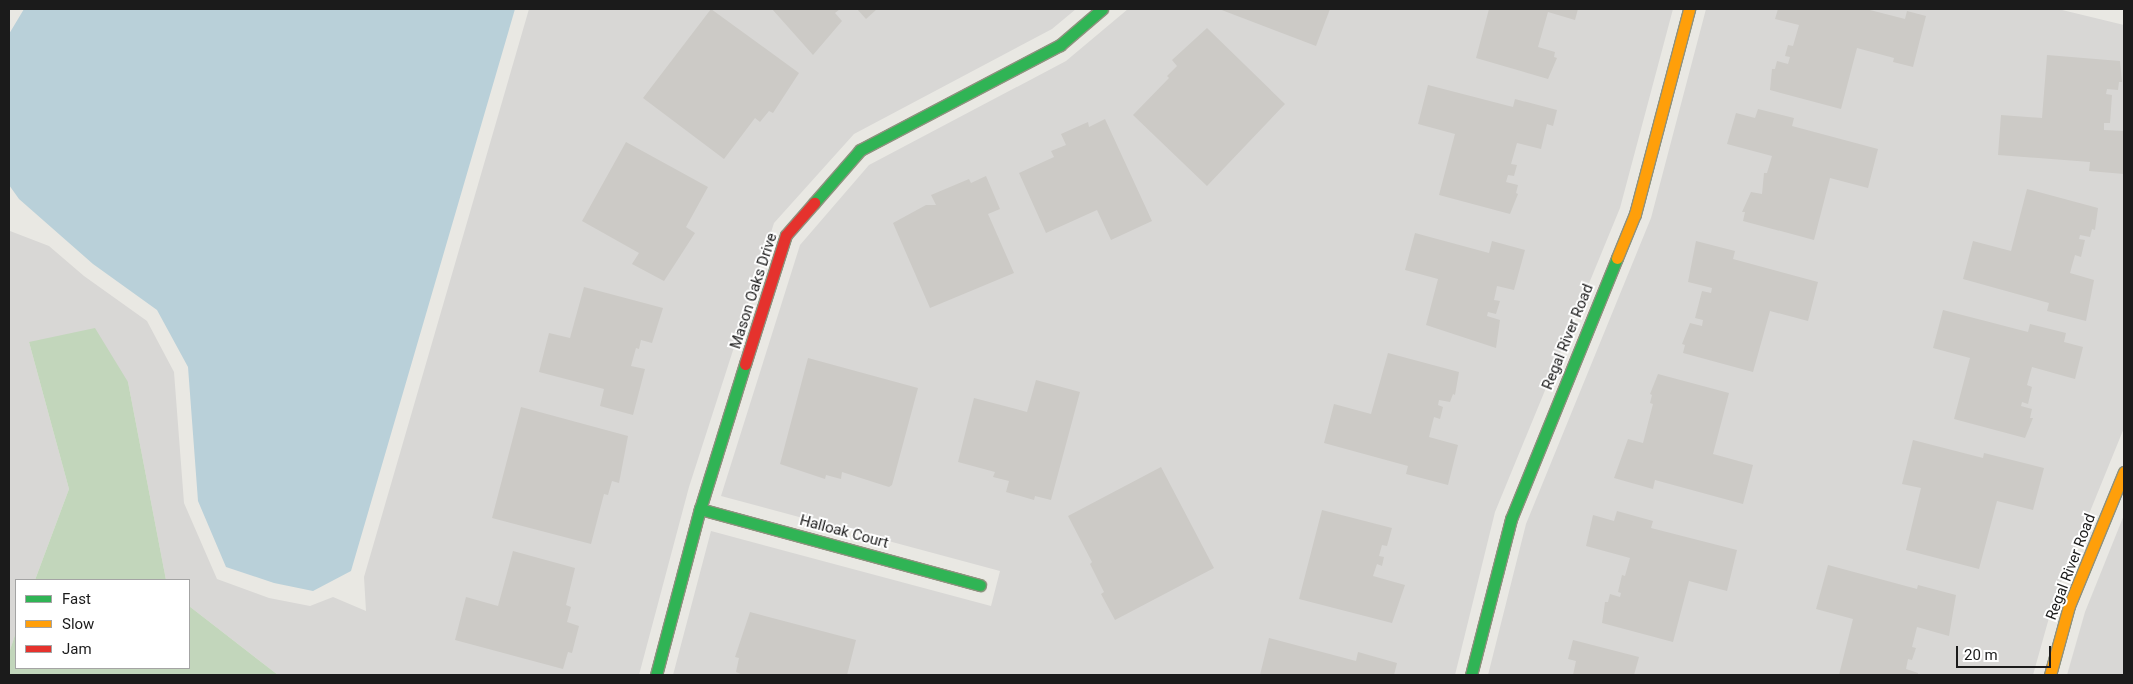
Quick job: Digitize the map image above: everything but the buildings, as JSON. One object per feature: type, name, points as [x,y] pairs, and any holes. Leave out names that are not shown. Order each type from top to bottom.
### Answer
[{"type":"street","name":"Mason Oaks Drive","points":[[656,675],[700,509],[786,235],[860,150],[1060,45],[1102,9]]},
{"type":"street","name":"Regal River Road","points":[[1471,675],[1510,519],[1635,214],[1689,9]]},
{"type":"street","name":"Regal River Road","points":[[2050,675],[2069,606],[2124,472]]},
{"type":"street","name":"Halloak Court","points":[[700,509],[980,584]]},
{"type":"shaded area","points":[[529,9],[1076,9],[1052,29],[854,134],[774,223],[689,487],[639,675],[278,675],[190,607],[190,579],[166,579],[128,382],[29,342],[69,489],[35,579],[15,579],[15,635],[9,653],[9,210],[10,231],[49,246],[84,276],[147,321],[174,372],[184,503],[217,579],[269,598],[310,606],[333,597],[366,611],[364,577]]},
{"type":"shaded area","points":[[1128,9],[1673,9],[1620,208],[1495,512],[1455,675],[673,675],[711,531],[991,606],[1000,571],[721,496],[800,245],[869,165],[1066,61]]},
{"type":"shaded area","points":[[1706,9],[2058,9],[2124,25],[2124,428],[2054,600],[2033,675],[1488,675],[1526,524],[1651,218]]},
{"type":"shaded area","points":[[2124,515],[2124,675],[2067,675],[2085,612]]},
{"type":"green space","points":[[95,328],[128,382],[166,579],[35,579],[69,489],[29,342]]},
{"type":"green space","points":[[190,607],[278,675],[9,675],[9,653],[15,635],[15,669],[190,669]]},
{"type":"water","points":[[24,9],[515,9],[351,571],[313,591],[274,583],[226,567],[198,501],[188,367],[157,310],[93,264],[19,199],[9,185],[9,34]]},
{"type":"traffic: fast","points":[[814,203],[860,150],[1060,45],[1102,9]]},
{"type":"traffic: fast","points":[[1471,675],[1511,519],[1617,258]]},
{"type":"traffic: fast","points":[[656,675],[700,509],[745,364]]},
{"type":"traffic: fast","points":[[700,509],[980,585]]},
{"type":"traffic: slow","points":[[1617,258],[1635,214],[1689,9]]},
{"type":"traffic: slow","points":[[2050,675],[2069,606],[2124,472]]},
{"type":"traffic: jam","points":[[745,364],[786,235],[814,203]]}]
